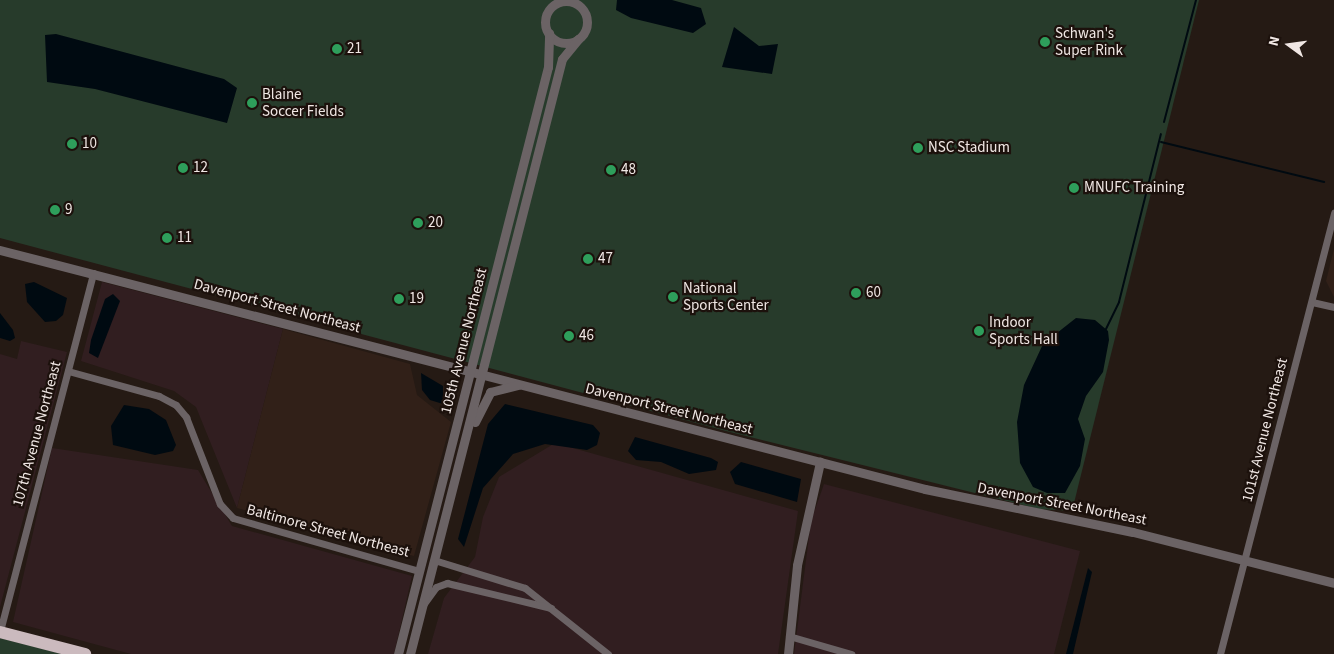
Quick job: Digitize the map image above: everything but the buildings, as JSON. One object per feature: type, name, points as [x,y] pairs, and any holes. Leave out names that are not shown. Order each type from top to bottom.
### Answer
[{"type":"highway","points":[[0,631],[85,654]]},
{"type":"street","name":"105th Avenue Northeast","points":[[410,654],[562,59],[586,29],[584,0]]},
{"type":"street","name":"105th Avenue Northeast","points":[[398,654],[548,67],[548,11],[560,1],[573,2],[586,15]]},
{"type":"street","points":[[549,33],[566,42],[578,39]]},
{"type":"street","name":"101st Avenue Northeast","points":[[1220,654],[1334,212]]},
{"type":"street","name":"Davenport Street Northeast","points":[[0,250],[1012,510],[1133,532],[1334,583]]},
{"type":"street","name":"107th Avenue Northeast","points":[[0,631],[93,273]]},
{"type":"street","points":[[1312,302],[1334,307]]},
{"type":"street","name":"Baltimore Street Northeast","points":[[68,372],[159,396],[176,404],[186,417],[220,504],[232,518],[419,571]]},
{"type":"street","points":[[458,467],[490,392],[502,386],[531,386]]},
{"type":"street","points":[[784,654],[788,645],[798,558],[820,462]]},
{"type":"street","points":[[434,560],[525,588],[556,610],[608,654]]},
{"type":"street","points":[[423,605],[436,587],[446,583],[556,610]]},
{"type":"street","points":[[788,645],[851,654]]},
{"type":"shaded area","points":[[617,0],[672,0],[701,8],[706,24],[693,33],[631,18],[616,10]]},
{"type":"shaded area","points":[[734,27],[759,46],[778,44],[772,74],[722,67]]},
{"type":"shaded area","points":[[56,34],[224,79],[237,88],[227,123],[95,89],[47,82],[45,35]]},
{"type":"shaded area","points":[[1334,249],[1334,297],[1326,281]]},
{"type":"shaded area","points":[[34,282],[67,298],[63,315],[56,321],[45,322],[27,302],[25,284]]},
{"type":"shaded area","points":[[102,282],[283,329],[237,508],[196,407],[174,391],[81,361]]},
{"type":"shaded area","points":[[113,294],[120,301],[98,358],[89,353],[91,340],[105,299]]},
{"type":"shaded area","points":[[0,313],[13,330],[15,338],[10,341],[0,338]]},
{"type":"shaded area","points":[[1076,318],[1095,320],[1108,331],[1109,340],[1103,372],[1086,396],[1078,419],[1085,439],[1080,466],[1065,493],[1047,493],[1033,487],[1020,463],[1017,422],[1024,385],[1043,344]]},
{"type":"shaded area","points":[[283,329],[410,364],[417,395],[451,422],[414,556],[237,508]]},
{"type":"shaded area","points":[[21,341],[67,352],[0,607],[0,354],[17,359]]},
{"type":"shaded area","points":[[421,373],[443,386],[443,404],[430,400],[422,390]]},
{"type":"shaded area","points":[[505,404],[593,425],[600,433],[597,445],[587,450],[545,444],[513,454],[483,488],[464,547],[458,539],[488,424]]},
{"type":"shaded area","points":[[124,405],[149,409],[166,420],[176,445],[173,451],[155,455],[113,445],[111,426]]},
{"type":"shaded area","points":[[635,437],[711,458],[718,462],[716,470],[689,474],[661,462],[636,460],[628,451]]},
{"type":"shaded area","points":[[555,443],[798,511],[778,654],[428,654],[444,598],[475,557],[483,517],[499,477]]},
{"type":"shaded area","points":[[52,448],[198,470],[232,526],[412,576],[394,654],[131,654],[13,622]]},
{"type":"shaded area","points":[[741,462],[801,479],[797,502],[735,484],[730,472]]},
{"type":"shaded area","points":[[824,484],[1080,551],[1054,654],[794,654],[811,521]]},
{"type":"shaded area","points":[[1088,568],[1092,572],[1073,654],[1066,654]]},
{"type":"green space","name":"National Sports Center","points":[[0,0],[1199,0],[1072,511],[1039,509],[726,431],[0,238]]},
{"type":"green space","points":[[0,638],[63,654],[0,654]]},
{"type":"waterway","points":[[1164,122],[1196,0]]},
{"type":"waterway","points":[[1106,329],[1119,302],[1161,134]]},
{"type":"waterway","points":[[1161,142],[1324,182]]},
{"type":"place","name":"Schwan's Super Rink","points":[[1045,42]]},
{"type":"place","name":"21","points":[[337,49]]},
{"type":"place","name":"Blaine Soccer Fields","points":[[252,103]]},
{"type":"place","name":"10","points":[[72,144]]},
{"type":"place","name":"NSC Stadium","points":[[918,148]]},
{"type":"place","name":"12","points":[[183,168]]},
{"type":"place","name":"48","points":[[611,170]]},
{"type":"place","name":"MNUFC Training","points":[[1074,188]]},
{"type":"place","name":"9","points":[[55,210]]},
{"type":"place","name":"20","points":[[418,223]]},
{"type":"place","name":"11","points":[[167,238]]},
{"type":"place","name":"47","points":[[588,259]]},
{"type":"place","name":"60","points":[[856,293]]},
{"type":"place","name":"National Sports Center","points":[[673,297]]},
{"type":"place","name":"19","points":[[399,299]]},
{"type":"place","name":"Indoor Sports Hall","points":[[979,331]]},
{"type":"place","name":"46","points":[[569,336]]}]
